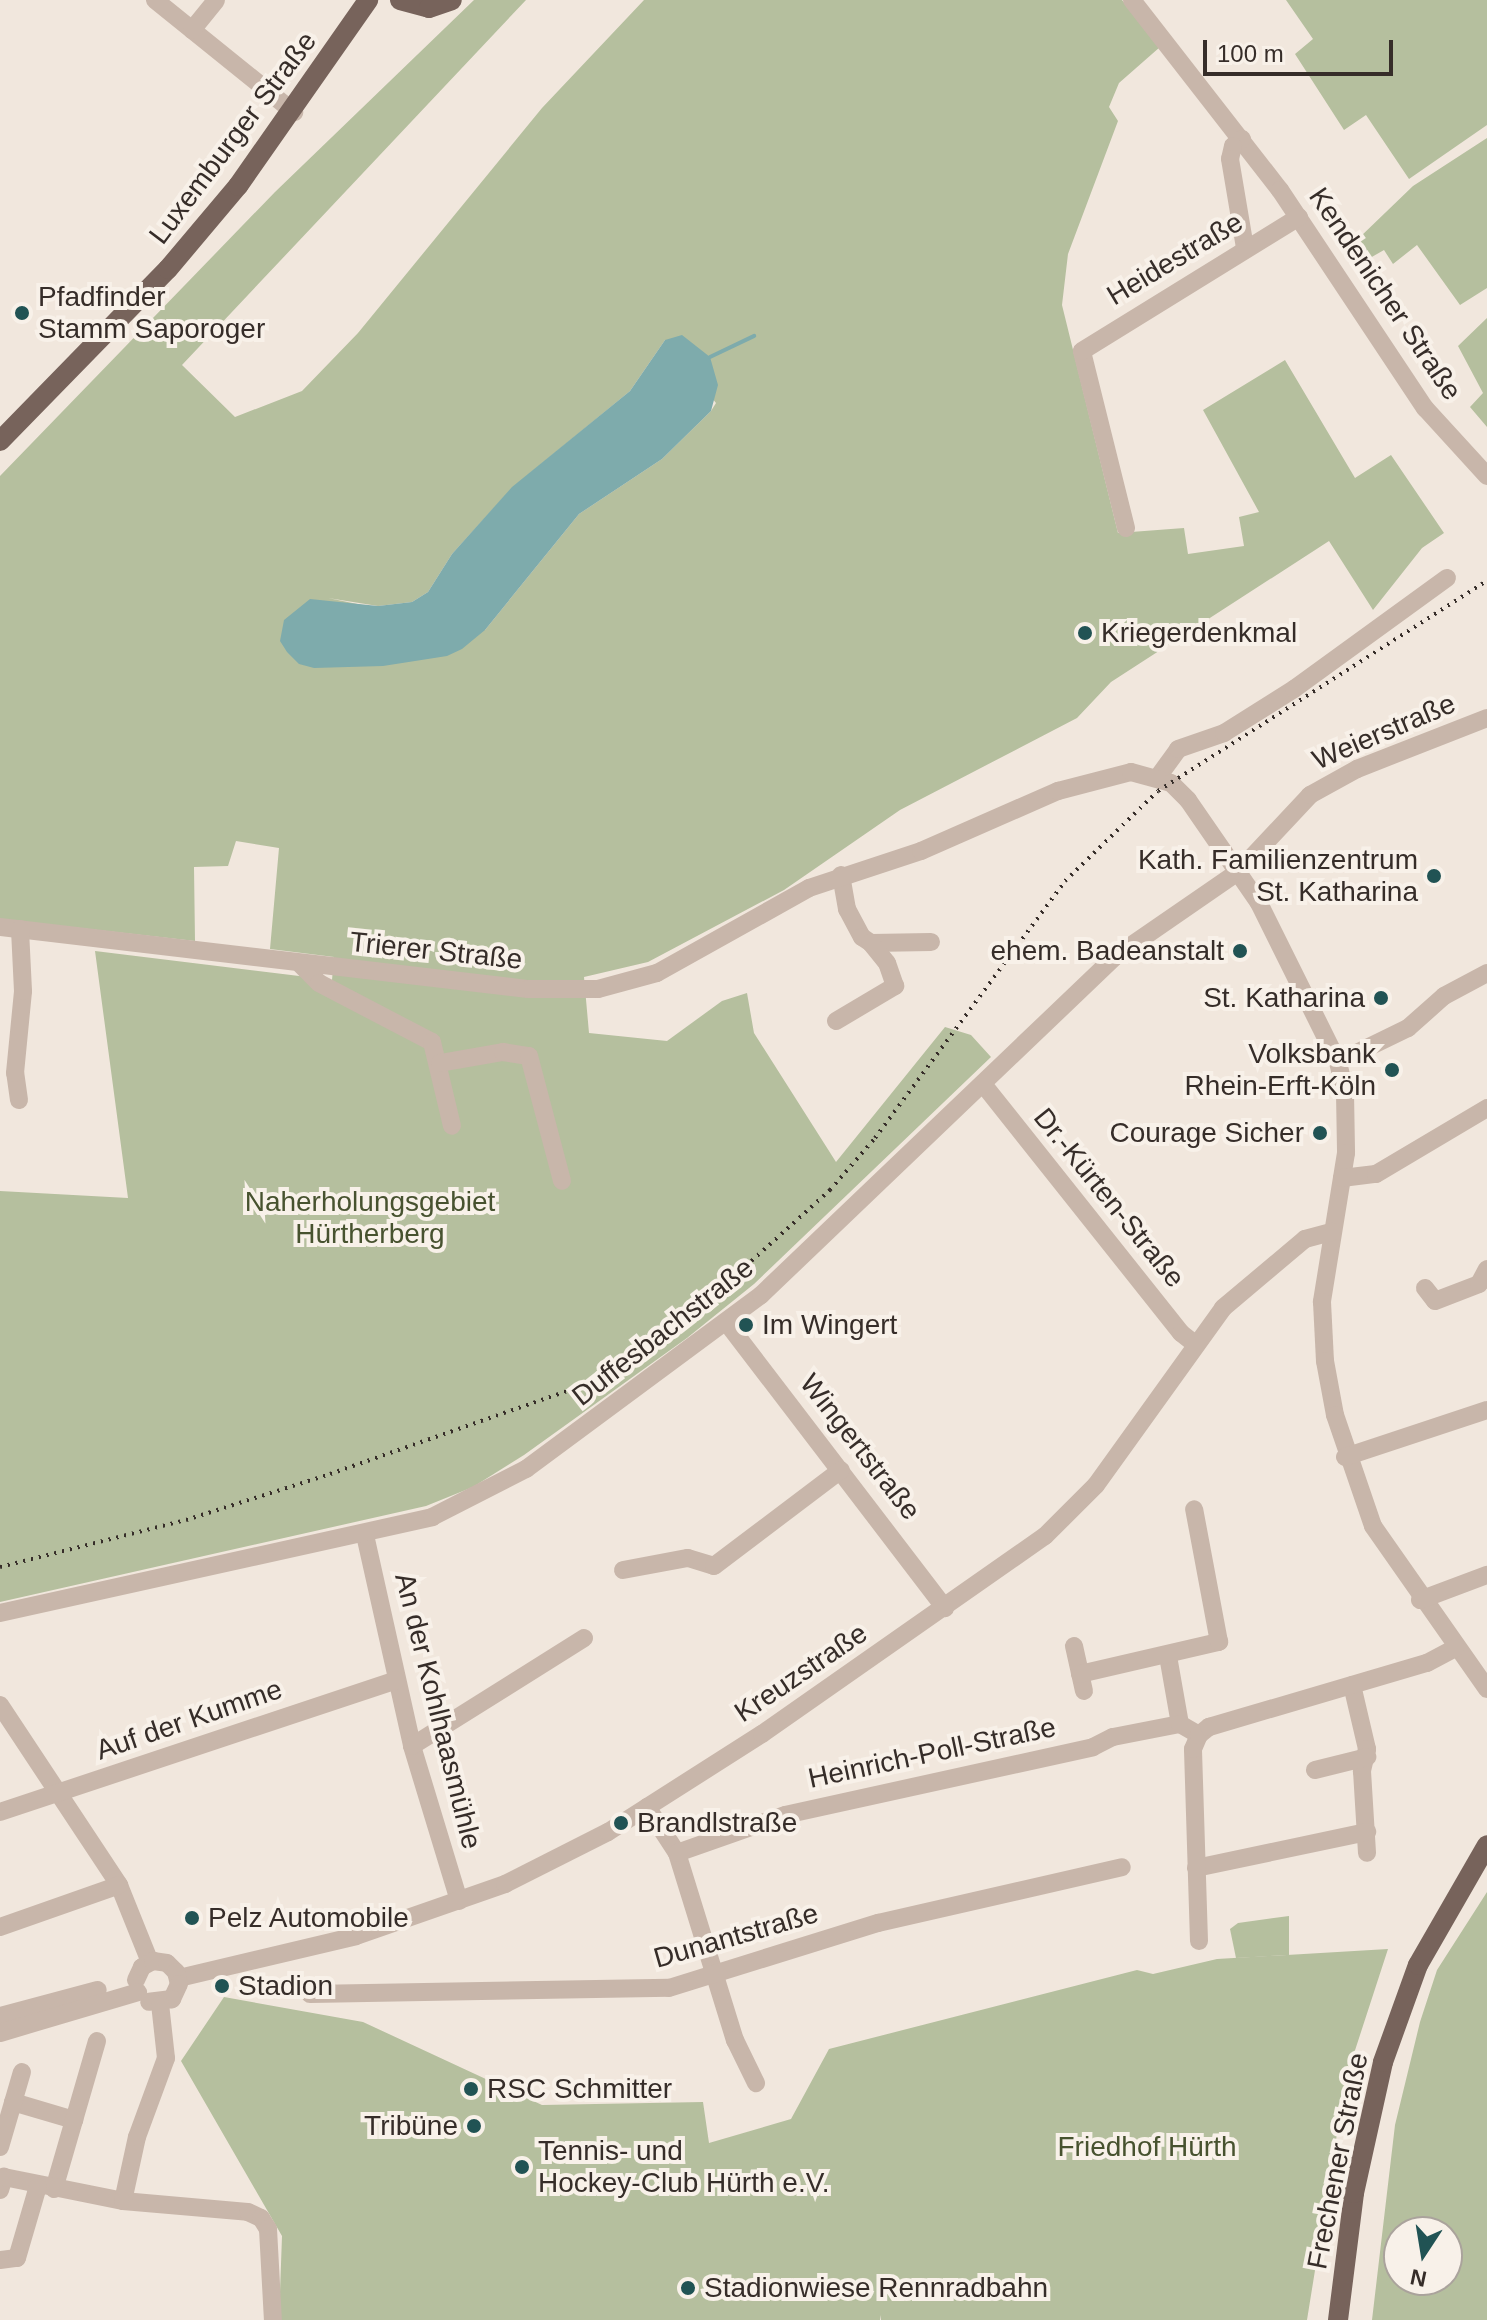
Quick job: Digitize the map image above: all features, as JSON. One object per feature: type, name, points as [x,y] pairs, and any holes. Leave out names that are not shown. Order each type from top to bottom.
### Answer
[{"type":"main road","name":"Luxemburger Straße","points":[[0,441],[168,269],[294,112],[368,0]]},
{"type":"main road","points":[[400,0],[429,8],[452,0]]},
{"type":"main road","name":"Frechener Straße","points":[[1338,2320],[1354,2193],[1383,2062],[1418,1965],[1487,1845]]},
{"type":"street","points":[[155,0],[294,112]]},
{"type":"street","points":[[192,30],[216,0]]},
{"type":"street","name":"Kendenicher Straße","points":[[1132,0],[1299,217],[1344,293],[1425,408],[1487,476]]},
{"type":"street","points":[[1242,139],[1230,150],[1230,159],[1245,248]]},
{"type":"street","name":"Heidestraße","points":[[1126,528],[1082,351],[1194,285],[1245,248],[1299,217]]},
{"type":"street","points":[[1447,578],[1415,605],[1282,697],[1224,733],[1178,749],[1158,777],[1188,800],[1239,871],[1338,1062],[1347,1122],[1322,1335],[1345,1457],[1373,1526],[1420,1600],[1487,1689]]},
{"type":"street","name":"Weierstraße","points":[[1239,871],[1324,785],[1487,718]]},
{"type":"street","name":"Trierer Straße","points":[[0,927],[301,965],[528,989],[598,989],[657,973],[841,875],[921,851],[1100,777],[1131,772],[1158,777]]},
{"type":"street","name":"Duffesbachstraße","points":[[0,1613],[365,1535],[432,1517],[477,1498],[526,1469],[727,1323],[1116,956],[1239,871]]},
{"type":"street","points":[[836,1021],[895,986],[887,963],[847,909],[841,875]]},
{"type":"street","points":[[19,1100],[15,1073],[23,991],[20,929]]},
{"type":"street","points":[[871,943],[931,942]]},
{"type":"street","points":[[301,965],[319,983],[418,1030],[432,1042],[440,1063],[452,1126]]},
{"type":"street","points":[[1338,1062],[1408,1028],[1444,996],[1487,973]]},
{"type":"street","points":[[440,1063],[503,1052],[529,1056],[562,1181]]},
{"type":"street","name":"Dr.-Kürten-Straße","points":[[983,1084],[1181,1333],[1195,1344]]},
{"type":"street","points":[[1342,1178],[1376,1174],[1487,1108]]},
{"type":"street","name":"Kreuzstraße","points":[[179,1978],[356,1936],[459,1901],[553,1860],[647,1807],[1015,1561],[1073,1510],[1223,1308],[1294,1247],[1332,1232]]},
{"type":"street","points":[[1425,1288],[1435,1301],[1479,1284],[1487,1269]]},
{"type":"street","name":"Wingertstraße","points":[[727,1323],[945,1608]]},
{"type":"street","points":[[1345,1457],[1487,1410]]},
{"type":"street","points":[[623,1570],[688,1558],[714,1566],[841,1470]]},
{"type":"street","points":[[1074,1646],[1082,1682],[1219,1642],[1194,1509]]},
{"type":"street","name":"An der Kohlhaasmühle","points":[[365,1535],[412,1746],[459,1901]]},
{"type":"street","points":[[1420,1600],[1487,1575]]},
{"type":"street","points":[[412,1746],[584,1638]]},
{"type":"street","points":[[1199,1941],[1193,1749],[1199,1735],[1209,1727],[1427,1663],[1455,1648]]},
{"type":"street","points":[[1168,1656],[1180,1724],[1199,1735]]},
{"type":"street","name":"Auf der Kumme","points":[[0,1812],[396,1680]]},
{"type":"street","points":[[1352,1685],[1367,1757],[1362,1771],[1367,1853]]},
{"type":"street","points":[[0,1705],[119,1885],[150,1962]]},
{"type":"street","name":"Heinrich-Poll-Straße","points":[[677,1853],[836,1802],[1180,1724]]},
{"type":"street","points":[[1315,1770],[1367,1757]]},
{"type":"street","points":[[647,1807],[677,1853],[712,1973],[756,2083]]},
{"type":"street","points":[[1196,1868],[1367,1832]]},
{"type":"street","name":"Dunantstraße","points":[[310,1994],[648,1991],[878,1923],[1122,1867]]},
{"type":"street","points":[[0,1927],[119,1885]]},
{"type":"street","points":[[137,1986],[147,2002],[160,2004],[176,1995],[179,1978],[167,1963],[150,1962]]},
{"type":"street","points":[[0,2033],[137,1986],[150,1962]]},
{"type":"street","points":[[0,2016],[137,1986]]},
{"type":"street","points":[[123,2201],[137,2137],[166,2058],[160,2004]]},
{"type":"street","points":[[0,2260],[17,2258],[74,2120],[97,2041]]},
{"type":"street","points":[[0,2147],[22,2072]]},
{"type":"street","points":[[13,2102],[74,2120]]},
{"type":"street","points":[[1,2180],[123,2201],[248,2212],[261,2218],[268,2229],[273,2320]]},
{"type":"green space","name":"Naherholungsgebiet Hürtherberg","points":[[474,0],[526,0],[182,365],[235,417],[302,391],[358,333],[542,108],[644,0],[1122,0],[1160,47],[1119,83],[1109,107],[1118,121],[1068,254],[1062,305],[1118,533],[1184,528],[1188,554],[1244,546],[1239,517],[1259,512],[1203,410],[1285,360],[1355,478],[1391,455],[1444,533],[1422,548],[1373,610],[1329,541],[1111,682],[1077,718],[900,810],[784,890],[648,962],[584,977],[589,1033],[667,1041],[722,1001],[747,993],[754,1033],[836,1162],[945,1027],[971,1035],[991,1057],[754,1284],[687,1338],[524,1455],[473,1487],[426,1506],[0,1602],[0,1191],[128,1198],[95,951],[332,980],[334,957],[270,949],[279,848],[236,841],[228,866],[194,867],[195,941],[0,919],[0,476],[275,192]],"holes":[[[665,340],[716,403],[662,459],[579,514],[485,630],[328,598],[378,606],[412,602],[428,592],[452,554],[512,488],[630,391]]]},
{"type":"green space","points":[[1286,0],[1487,0],[1487,125],[1409,179],[1366,115],[1344,130],[1295,54],[1313,39]]},
{"type":"green space","points":[[1487,138],[1487,288],[1460,305],[1417,245],[1393,264],[1384,250],[1370,258],[1359,238],[1413,186]]},
{"type":"green space","points":[[1487,318],[1487,427],[1470,407],[1483,393],[1458,346]]},
{"type":"green space","points":[[1487,1892],[1487,2320],[1372,2320],[1383,2227],[1383,2296],[1463,2296],[1463,2216],[1384,2216],[1395,2125],[1420,2022],[1437,1970]]},
{"type":"green space","points":[[1289,1916],[1289,1955],[1236,1958],[1230,1929],[1238,1923]]},
{"type":"green space","name":"Friedhof Hürth","points":[[1388,1949],[1346,2078],[1307,2320],[881,2320],[880,2315],[880,2320],[279,2320],[282,2236],[181,2061],[224,1997],[363,2022],[542,2105],[703,2102],[709,2143],[791,2119],[829,2049],[1137,1970],[1153,1974],[1217,1959]]},
{"type":"water","points":[[682,335],[710,357],[718,385],[711,411],[662,459],[579,514],[485,630],[462,649],[447,656],[383,666],[314,668],[299,664],[287,652],[280,641],[284,620],[310,599],[378,606],[412,602],[428,592],[452,554],[512,487],[630,391],[665,340]]},
{"type":"waterway","points":[[710,357],[754,336]]},
{"type":"railway","points":[[0,1567],[186,1520],[330,1474],[570,1390],[603,1373],[716,1293],[830,1190],[875,1138],[1065,881],[1158,791],[1487,581]]},
{"type":"place","name":"Pfadfinder Stamm Saporoger","points":[[22,313]]},
{"type":"place","name":"Kriegerdenkmal","points":[[1085,633]]},
{"type":"place","name":"Kath. Familienzentrum St. Katharina","points":[[1434,876]]},
{"type":"place","name":"ehem. Badeanstalt","points":[[1240,951]]},
{"type":"place","name":"St. Katharina","points":[[1381,998]]},
{"type":"place","name":"Volksbank Rhein-Erft-Köln","points":[[1392,1070]]},
{"type":"place","name":"Courage Sicher","points":[[1320,1133]]},
{"type":"place","name":"Im Wingert","points":[[746,1325]]},
{"type":"place","name":"Brandlstraße","points":[[621,1823]]},
{"type":"place","name":"Pelz Automobile","points":[[192,1918]]},
{"type":"place","name":"Stadion","points":[[222,1986]]},
{"type":"place","name":"RSC Schmitter","points":[[471,2089]]},
{"type":"place","name":"Tribüne","points":[[474,2126]]},
{"type":"place","name":"Tennis- und Hockey-Club Hürth e.V.","points":[[522,2167]]},
{"type":"place","name":"Stadionwiese Rennradbahn","points":[[688,2288]]}]
